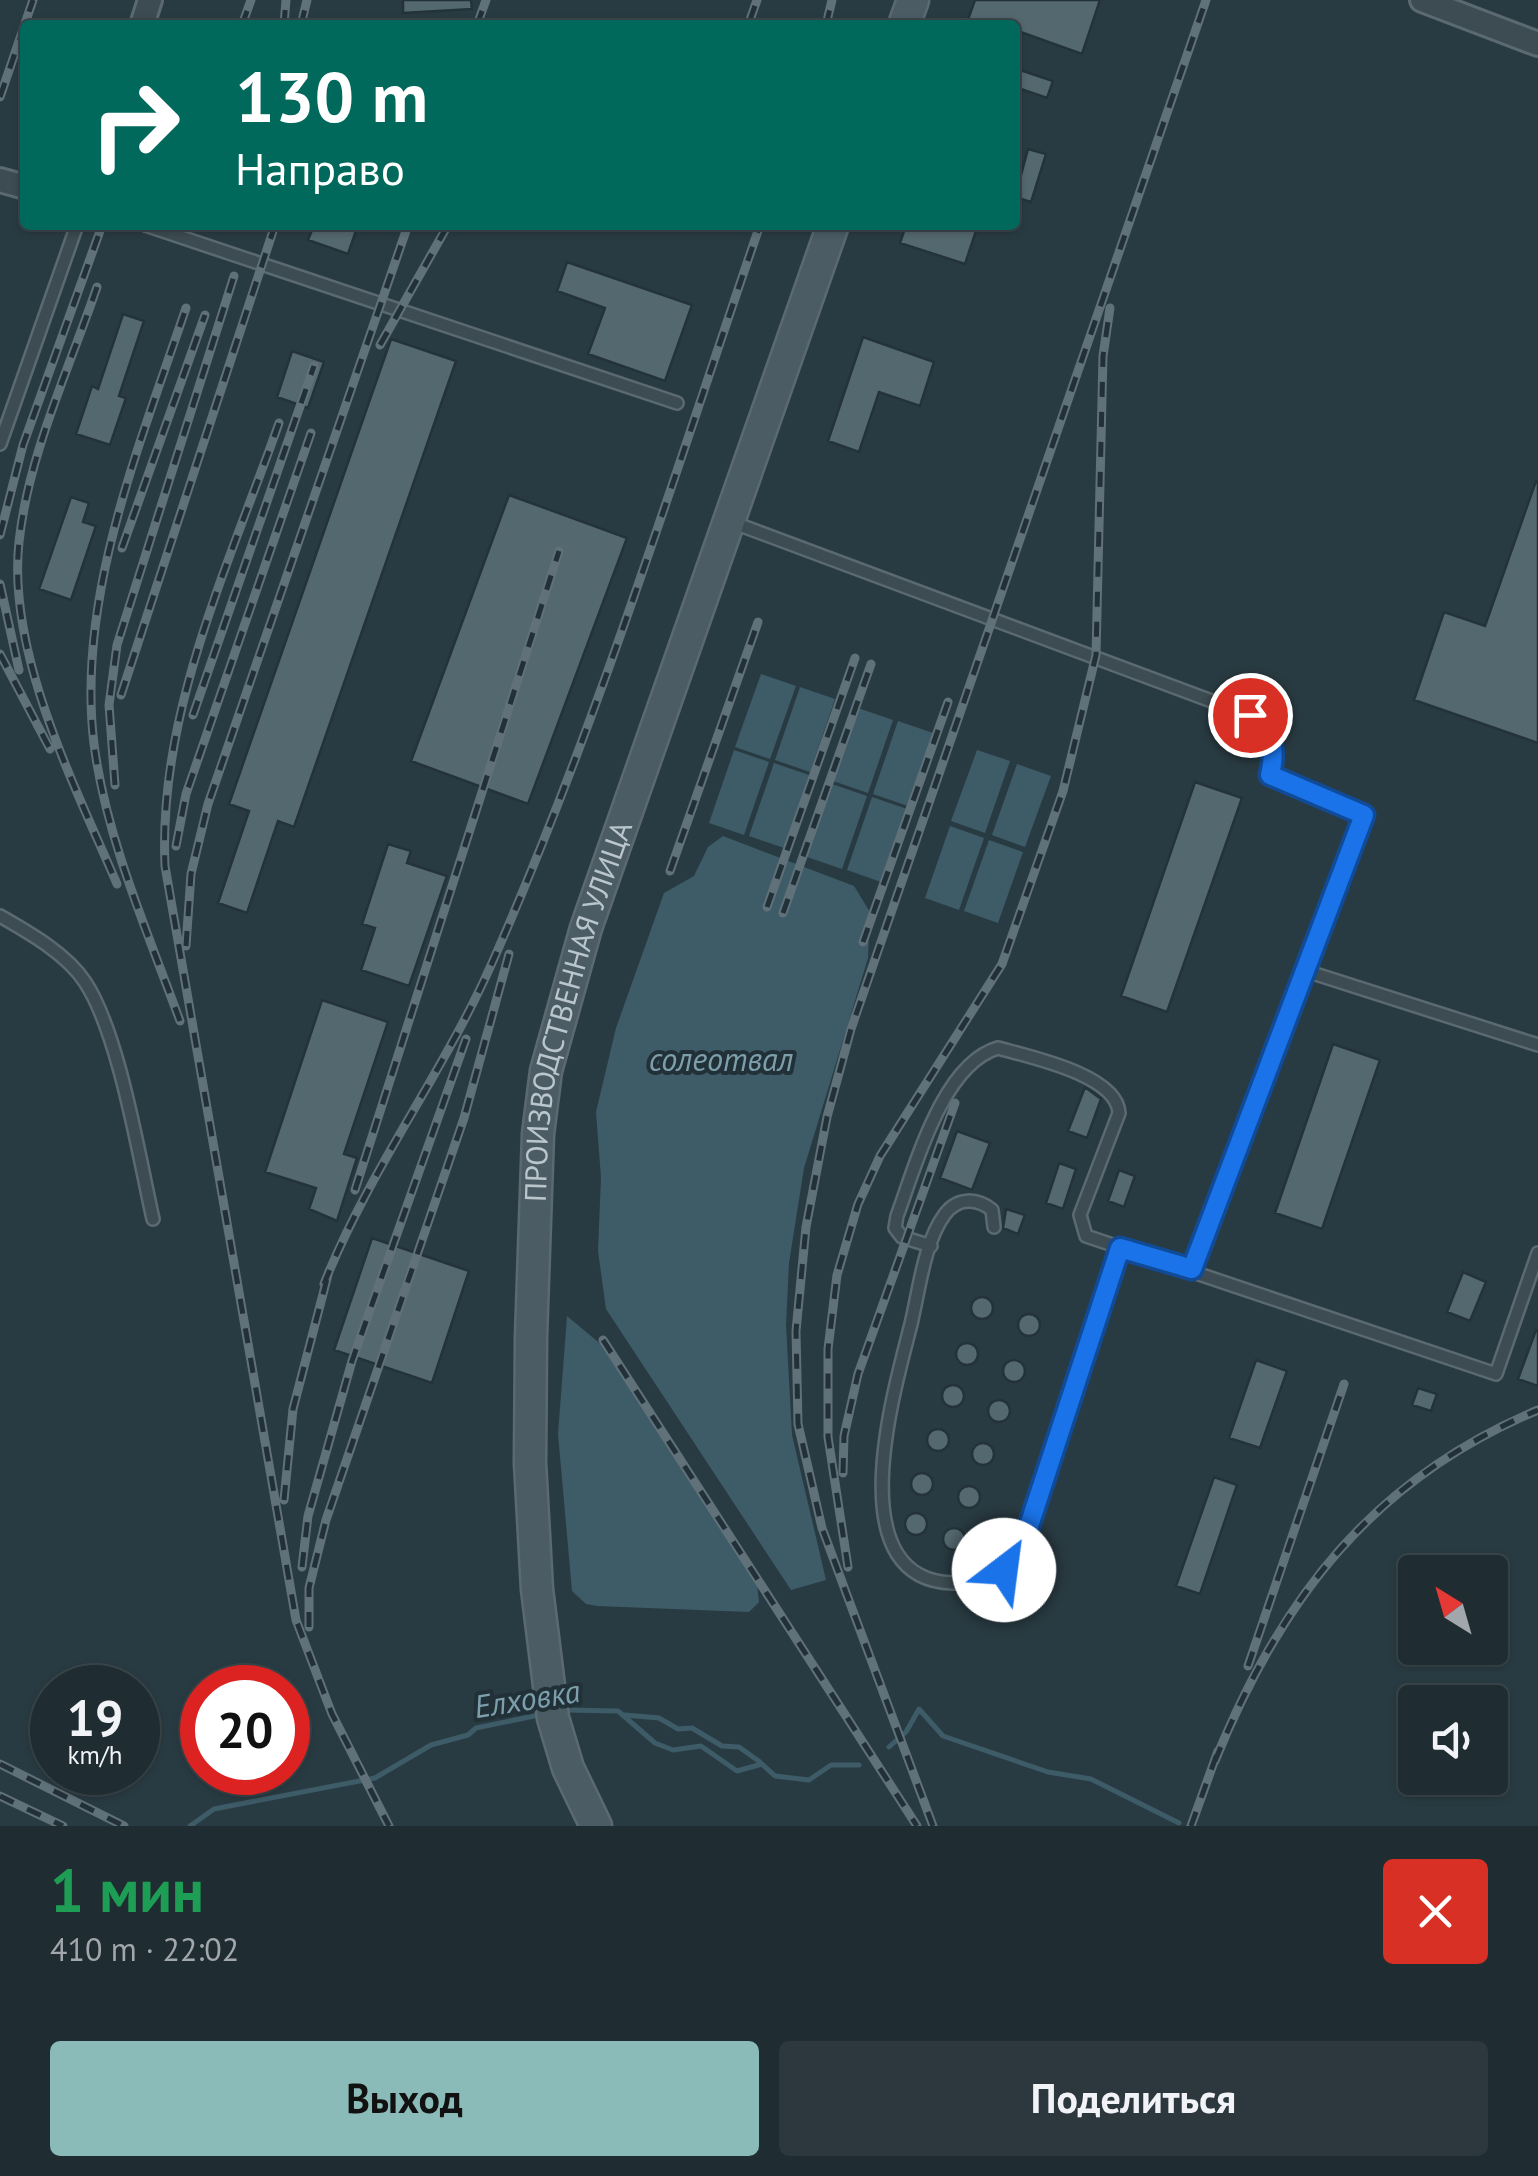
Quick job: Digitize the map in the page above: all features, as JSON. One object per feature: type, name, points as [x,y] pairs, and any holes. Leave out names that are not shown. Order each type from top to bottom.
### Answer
[{"type":"main road","name":"ПРОИЗВОДСТВЕННАЯ УЛИЦА","points":[[596,1826],[556,1732],[548,1690],[530,1464],[534,1196],[546,1071],[586,928],[832,230]]},
{"type":"street","points":[[1422,0],[1538,44]]},
{"type":"lane","points":[[0,444],[75,230]]},
{"type":"lane","points":[[161,230],[677,403]]},
{"type":"lane","points":[[729,522],[1096,655],[1260,722],[1273,743],[1270,775],[1364,815],[1192,1269]]},
{"type":"lane","points":[[0,916],[72,966],[93,996],[130,1114],[152,1219]]},
{"type":"lane","points":[[1303,970],[1538,1045]]},
{"type":"lane","points":[[931,1246],[902,1237],[896,1228],[897,1216],[941,1104],[978,1059],[998,1048],[1095,1080],[1116,1096],[1119,1112],[1080,1226],[1086,1236],[1496,1374],[1538,1253]]},
{"type":"lane","points":[[994,1228],[992,1210],[966,1200],[944,1216],[931,1246],[886,1434],[882,1496],[894,1544],[908,1566],[930,1580],[961,1584],[992,1578],[1018,1553],[1120,1248]]},
{"type":"water","points":[[761,674],[796,686],[770,759],[735,747]]},
{"type":"water","points":[[800,687],[835,699],[810,772],[775,760]]},
{"type":"water","points":[[858,708],[893,720],[868,793],[833,781]]},
{"type":"water","points":[[898,721],[933,733],[908,806],[873,794]]},
{"type":"water","points":[[734,750],[769,762],[744,835],[709,823]]},
{"type":"water","points":[[977,750],[1010,761],[985,833],[951,821]]},
{"type":"water","points":[[774,763],[809,775],[784,848],[749,836]]},
{"type":"water","points":[[1017,764],[1051,776],[1025,847],[992,835]]},
{"type":"water","points":[[832,784],[867,796],[842,869],[807,857]]},
{"type":"water","points":[[872,797],[907,809],[881,882],[847,870]]},
{"type":"water","points":[[950,826],[984,838],[959,910],[925,898]]},
{"type":"water","name":"солеотвал","points":[[723,836],[854,886],[870,912],[868,958],[804,1168],[789,1263],[786,1325],[792,1435],[826,1580],[791,1590],[606,1309],[598,1251],[601,1178],[596,1112],[616,1028],[664,893],[694,876],[708,847]]},
{"type":"water","points":[[989,840],[1023,852],[998,923],[964,911]]},
{"type":"water","points":[[567,1316],[603,1346],[757,1584],[759,1602],[749,1612],[597,1606],[586,1604],[572,1591],[558,1434]]},
{"type":"building","points":[[403,0],[471,0],[472,9],[403,13]]},
{"type":"building","points":[[975,0],[1100,0],[1082,54],[1020,32],[1020,20],[968,20]]},
{"type":"building","points":[[1020,70],[1053,81],[1047,98],[1020,89]]},
{"type":"building","points":[[1028,149],[1046,154],[1031,202],[1020,199],[1020,179]]},
{"type":"building","points":[[312,230],[356,230],[348,254],[308,240]]},
{"type":"building","points":[[904,230],[976,230],[965,264],[900,243]]},
{"type":"building","points":[[567,262],[692,305],[665,381],[588,354],[605,308],[557,291]]},
{"type":"building","points":[[123,314],[144,321],[119,396],[126,398],[110,445],[76,434],[92,386],[98,389]]},
{"type":"building","points":[[863,337],[934,362],[920,406],[879,392],[859,452],[828,441]]},
{"type":"building","points":[[391,339],[456,361],[294,827],[278,821],[247,913],[218,903],[249,811],[229,804]]},
{"type":"building","points":[[292,351],[324,362],[308,408],[277,397]]},
{"type":"building","points":[[1536,481],[1538,743],[1414,700],[1444,612],[1485,626]]},
{"type":"building","points":[[509,495],[627,538],[528,804],[411,761]]},
{"type":"building","points":[[71,497],[89,503],[83,522],[96,526],[71,600],[39,589]]},
{"type":"building","points":[[1195,782],[1242,798],[1167,1012],[1121,996]]},
{"type":"building","points":[[388,844],[411,851],[407,863],[447,876],[409,986],[361,970],[375,928],[362,924]]},
{"type":"building","points":[[322,1000],[388,1022],[344,1154],[357,1158],[337,1221],[309,1209],[316,1188],[265,1172]]},
{"type":"building","points":[[1333,1044],[1380,1060],[1322,1229],[1275,1213]]},
{"type":"building","points":[[1085,1087],[1101,1099],[1087,1138],[1068,1131]]},
{"type":"building","points":[[957,1131],[990,1143],[972,1190],[940,1178]]},
{"type":"building","points":[[1059,1163],[1076,1169],[1063,1209],[1046,1203]]},
{"type":"building","points":[[1119,1170],[1135,1176],[1124,1207],[1108,1201]]},
{"type":"building","points":[[1006,1209],[1025,1215],[1018,1234],[1003,1228]]},
{"type":"building","points":[[372,1238],[469,1271],[432,1383],[334,1350]]},
{"type":"building","points":[[1463,1272],[1486,1282],[1470,1321],[1447,1312]]},
{"type":"building","points":[[982,1297],[990,1300],[990,1316],[982,1319],[974,1316],[971,1308],[974,1300]]},
{"type":"building","points":[[1029,1314],[1037,1317],[1037,1333],[1029,1336],[1021,1333],[1018,1325],[1021,1317]]},
{"type":"building","points":[[1538,1330],[1538,1386],[1518,1379]]},
{"type":"building","points":[[967,1343],[975,1346],[975,1362],[967,1365],[959,1362],[956,1354],[959,1346]]},
{"type":"building","points":[[1014,1360],[1022,1363],[1022,1379],[1014,1382],[1006,1379],[1003,1371],[1006,1363]]},
{"type":"building","points":[[1256,1360],[1287,1371],[1260,1448],[1229,1438]]},
{"type":"building","points":[[953,1385],[961,1388],[961,1404],[953,1407],[945,1404],[942,1396],[945,1388]]},
{"type":"building","points":[[1418,1388],[1437,1394],[1431,1411],[1412,1405]]},
{"type":"building","points":[[999,1400],[1007,1403],[1007,1419],[999,1422],[991,1419],[988,1411],[991,1403]]},
{"type":"building","points":[[938,1429],[946,1432],[946,1448],[938,1451],[930,1448],[927,1440],[930,1432]]},
{"type":"building","points":[[983,1443],[991,1446],[991,1462],[983,1465],[975,1462],[972,1454],[975,1446]]},
{"type":"building","points":[[922,1473],[930,1476],[930,1492],[922,1495],[914,1492],[911,1484],[914,1476]]},
{"type":"building","points":[[1214,1477],[1237,1485],[1200,1594],[1176,1586]]},
{"type":"building","points":[[969,1486],[977,1489],[977,1505],[969,1508],[961,1505],[958,1497],[961,1489]]},
{"type":"building","points":[[916,1513],[924,1516],[924,1532],[916,1535],[908,1532],[905,1524],[908,1516]]},
{"type":"building","points":[[954,1528],[962,1531],[962,1547],[954,1550],[946,1547],[943,1539],[946,1531]]},
{"type":"waterway","name":"Елховка","points":[[889,1747],[906,1732],[919,1709],[943,1736],[1048,1772],[1091,1779],[1179,1823]]},
{"type":"waterway","name":"Елховка","points":[[565,1710],[618,1711],[655,1743],[673,1750],[701,1746],[737,1771],[762,1764],[775,1776],[809,1780],[831,1765],[859,1765]]},
{"type":"waterway","name":"Елховка","points":[[190,1826],[214,1809],[375,1778],[431,1745],[468,1735],[476,1728],[544,1714]]},
{"type":"waterway","points":[[625,1715],[659,1718],[678,1729],[692,1728],[722,1746],[739,1747],[760,1762]]},
{"type":"railway","points":[[26,20],[33,0]]},
{"type":"railway","points":[[244,20],[251,0]]},
{"type":"railway","points":[[284,20],[286,0]]},
{"type":"railway","points":[[302,20],[307,0]]},
{"type":"railway","points":[[479,20],[486,0]]},
{"type":"railway","points":[[750,20],[757,0]]},
{"type":"railway","points":[[827,20],[832,0]]},
{"type":"railway","points":[[933,1826],[822,1528],[798,1424],[796,1331],[806,1227],[827,1117],[851,1029],[1206,0]]},
{"type":"railway","points":[[0,97],[20,38]]},
{"type":"railway","points":[[121,695],[273,230]]},
{"type":"railway","points":[[186,946],[191,874],[208,804],[406,230]]},
{"type":"railway","points":[[380,345],[445,230]]},
{"type":"railway","points":[[324,1284],[362,1201],[473,1004],[530,873],[601,690],[758,230]]},
{"type":"railway","points":[[0,535],[23,445],[100,231]]},
{"type":"railway","points":[[115,785],[109,705],[117,645],[234,276]]},
{"type":"railway","points":[[97,287],[31,477],[19,542],[18,584],[23,628],[47,717],[117,884]]},
{"type":"railway","points":[[180,1021],[108,815],[94,744],[91,689],[94,633],[116,522],[186,308]]},
{"type":"railway","points":[[848,1567],[828,1437],[828,1349],[837,1275],[858,1204],[880,1156],[1002,964],[1063,791],[1096,655],[1103,356],[1110,308]]},
{"type":"railway","points":[[122,548],[205,315]]},
{"type":"railway","points":[[193,715],[314,366]]},
{"type":"railway","points":[[279,423],[219,585],[185,696],[166,809],[165,866],[296,1620],[332,1714],[389,1826]]},
{"type":"railway","points":[[176,846],[186,794],[311,433]]},
{"type":"railway","points":[[355,1190],[559,551]]},
{"type":"railway","points":[[0,584],[19,670]]},
{"type":"railway","points":[[670,871],[758,622]]},
{"type":"railway","points":[[0,654],[50,749]]},
{"type":"railway","points":[[767,907],[855,658]]},
{"type":"railway","points":[[783,913],[871,664]]},
{"type":"railway","points":[[863,942],[948,702]]},
{"type":"railway","points":[[309,1627],[309,1588],[326,1520],[464,1118],[509,954]]},
{"type":"railway","points":[[302,1567],[308,1516],[352,1361],[466,1039]]},
{"type":"railway","points":[[843,1473],[844,1436],[858,1374],[955,1103]]},
{"type":"railway","points":[[284,1500],[293,1409],[329,1271]]},
{"type":"railway","points":[[603,1340],[917,1826]]},
{"type":"railway","points":[[1248,1666],[1344,1384]]},
{"type":"railway","points":[[1215,1761],[1270,1647],[1339,1550],[1381,1508],[1427,1471],[1479,1438],[1538,1410]]},
{"type":"railway","points":[[1191,1826],[1218,1751]]},
{"type":"railway","points":[[0,1764],[124,1826]]},
{"type":"railway","points":[[0,1796],[63,1826]]},
{"type":"route","points":[[1004,1570],[1018,1553],[1028,1529],[1120,1248],[1192,1269],[1364,815],[1270,775],[1273,743],[1260,722],[1250,715]]}]
